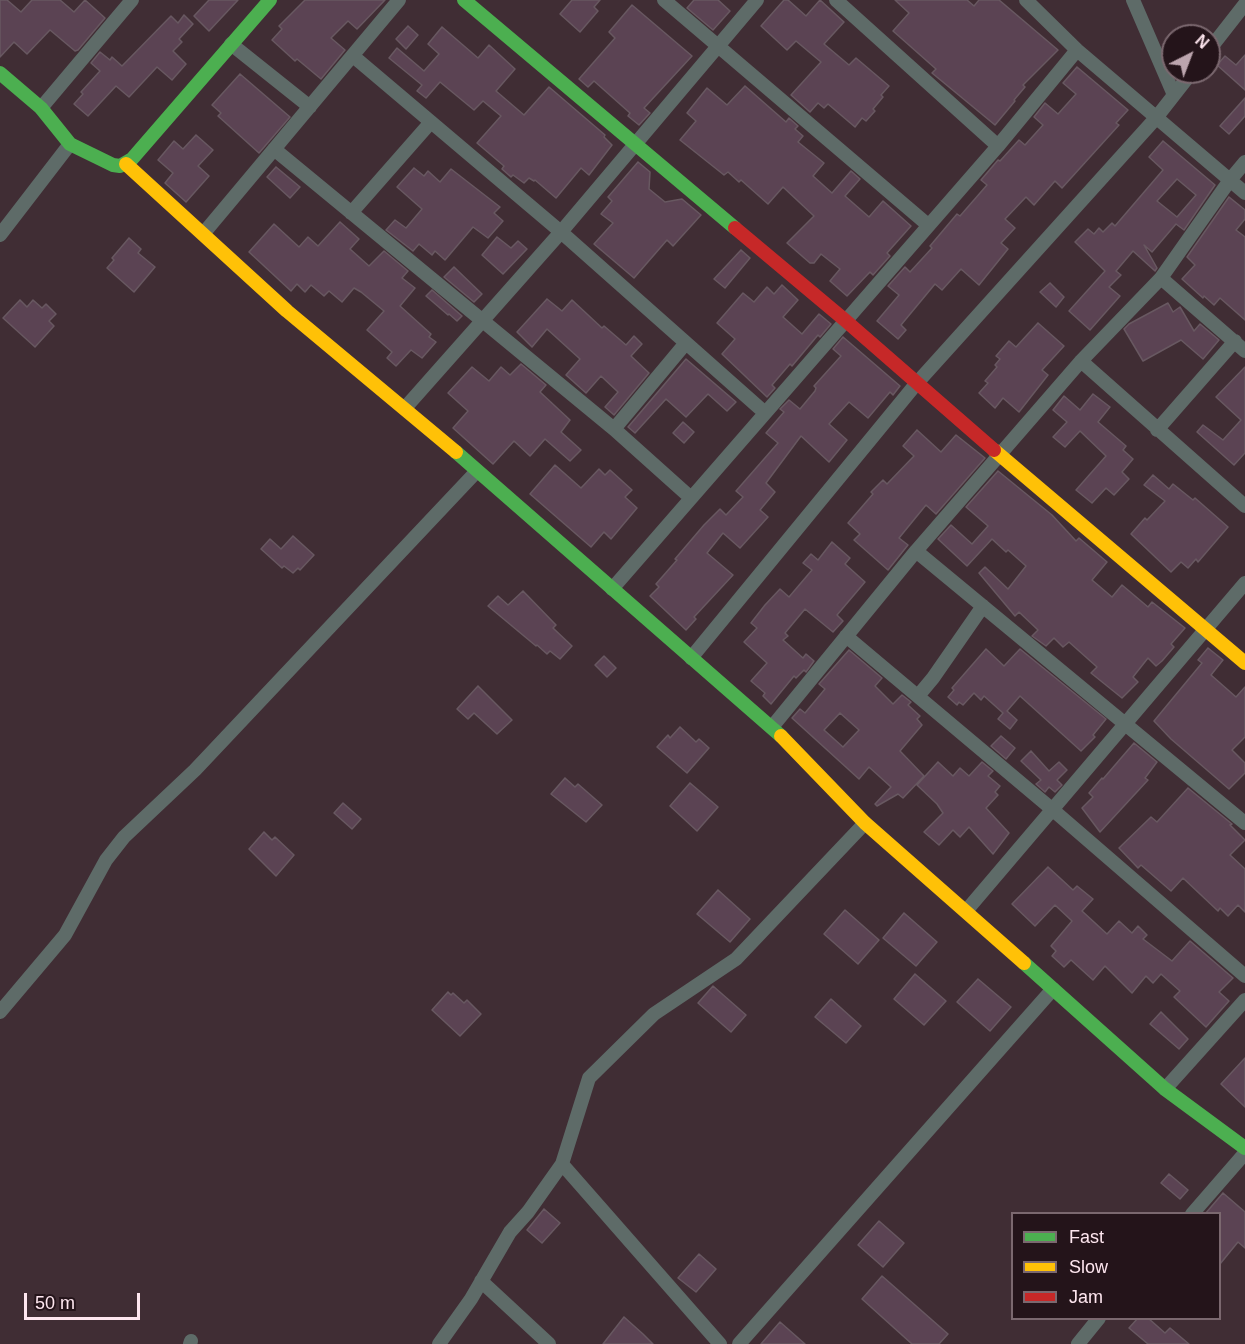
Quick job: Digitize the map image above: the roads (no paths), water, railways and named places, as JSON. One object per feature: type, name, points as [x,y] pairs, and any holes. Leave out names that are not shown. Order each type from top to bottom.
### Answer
[{"type":"street","points":[[0,73],[41,108],[70,144],[113,165],[120,166],[132,159],[270,0]]},
{"type":"street","points":[[203,234],[399,0]]},
{"type":"street","points":[[464,0],[846,321],[916,384],[1245,663]]},
{"type":"street","points":[[664,0],[928,225]]},
{"type":"street","points":[[405,408],[561,232],[757,0]]},
{"type":"street","points":[[836,0],[998,146]]},
{"type":"street","points":[[1026,0],[1077,50],[1245,194]]},
{"type":"street","points":[[1133,0],[1174,95]]},
{"type":"street","points":[[41,108],[124,3]]},
{"type":"street","points":[[1221,35],[1245,4]]},
{"type":"street","points":[[231,44],[310,107]]},
{"type":"street","points":[[612,589],[998,146],[1077,50]]},
{"type":"street","points":[[353,56],[561,232],[764,412]]},
{"type":"street","points":[[691,658],[916,384],[1156,118],[1183,84]]},
{"type":"street","points":[[351,213],[431,122]]},
{"type":"street","points":[[0,235],[70,144]]},
{"type":"street","points":[[274,149],[614,429],[691,498]]},
{"type":"street","points":[[772,727],[916,551],[1081,361],[1161,278],[1245,162]]},
{"type":"street","points":[[126,164],[287,311],[405,408],[772,727],[865,823],[1165,1089],[1245,1148]]},
{"type":"street","points":[[1157,430],[1240,346],[1161,278]]},
{"type":"street","points":[[614,429],[685,344]]},
{"type":"street","points":[[1081,361],[1245,506]]},
{"type":"street","points":[[0,1012],[65,935],[106,860],[124,837],[195,770],[477,471]]},
{"type":"street","points":[[916,551],[1245,823]]},
{"type":"street","points":[[966,911],[1245,583]]},
{"type":"street","points":[[918,696],[983,606]]},
{"type":"street","points":[[846,636],[1053,810],[1245,976]]},
{"type":"street","points":[[439,1344],[471,1299],[510,1232],[528,1212],[562,1164],[589,1078],[654,1014],[736,959],[865,823]]},
{"type":"street","points":[[739,1344],[1053,989]]},
{"type":"street","points":[[1165,1089],[1245,1000]]},
{"type":"street","points":[[1194,1212],[1245,1153]]},
{"type":"street","points":[[562,1164],[720,1344]]},
{"type":"street","points":[[481,1281],[549,1344]]},
{"type":"street","points":[[1078,1344],[1097,1320]]}]
